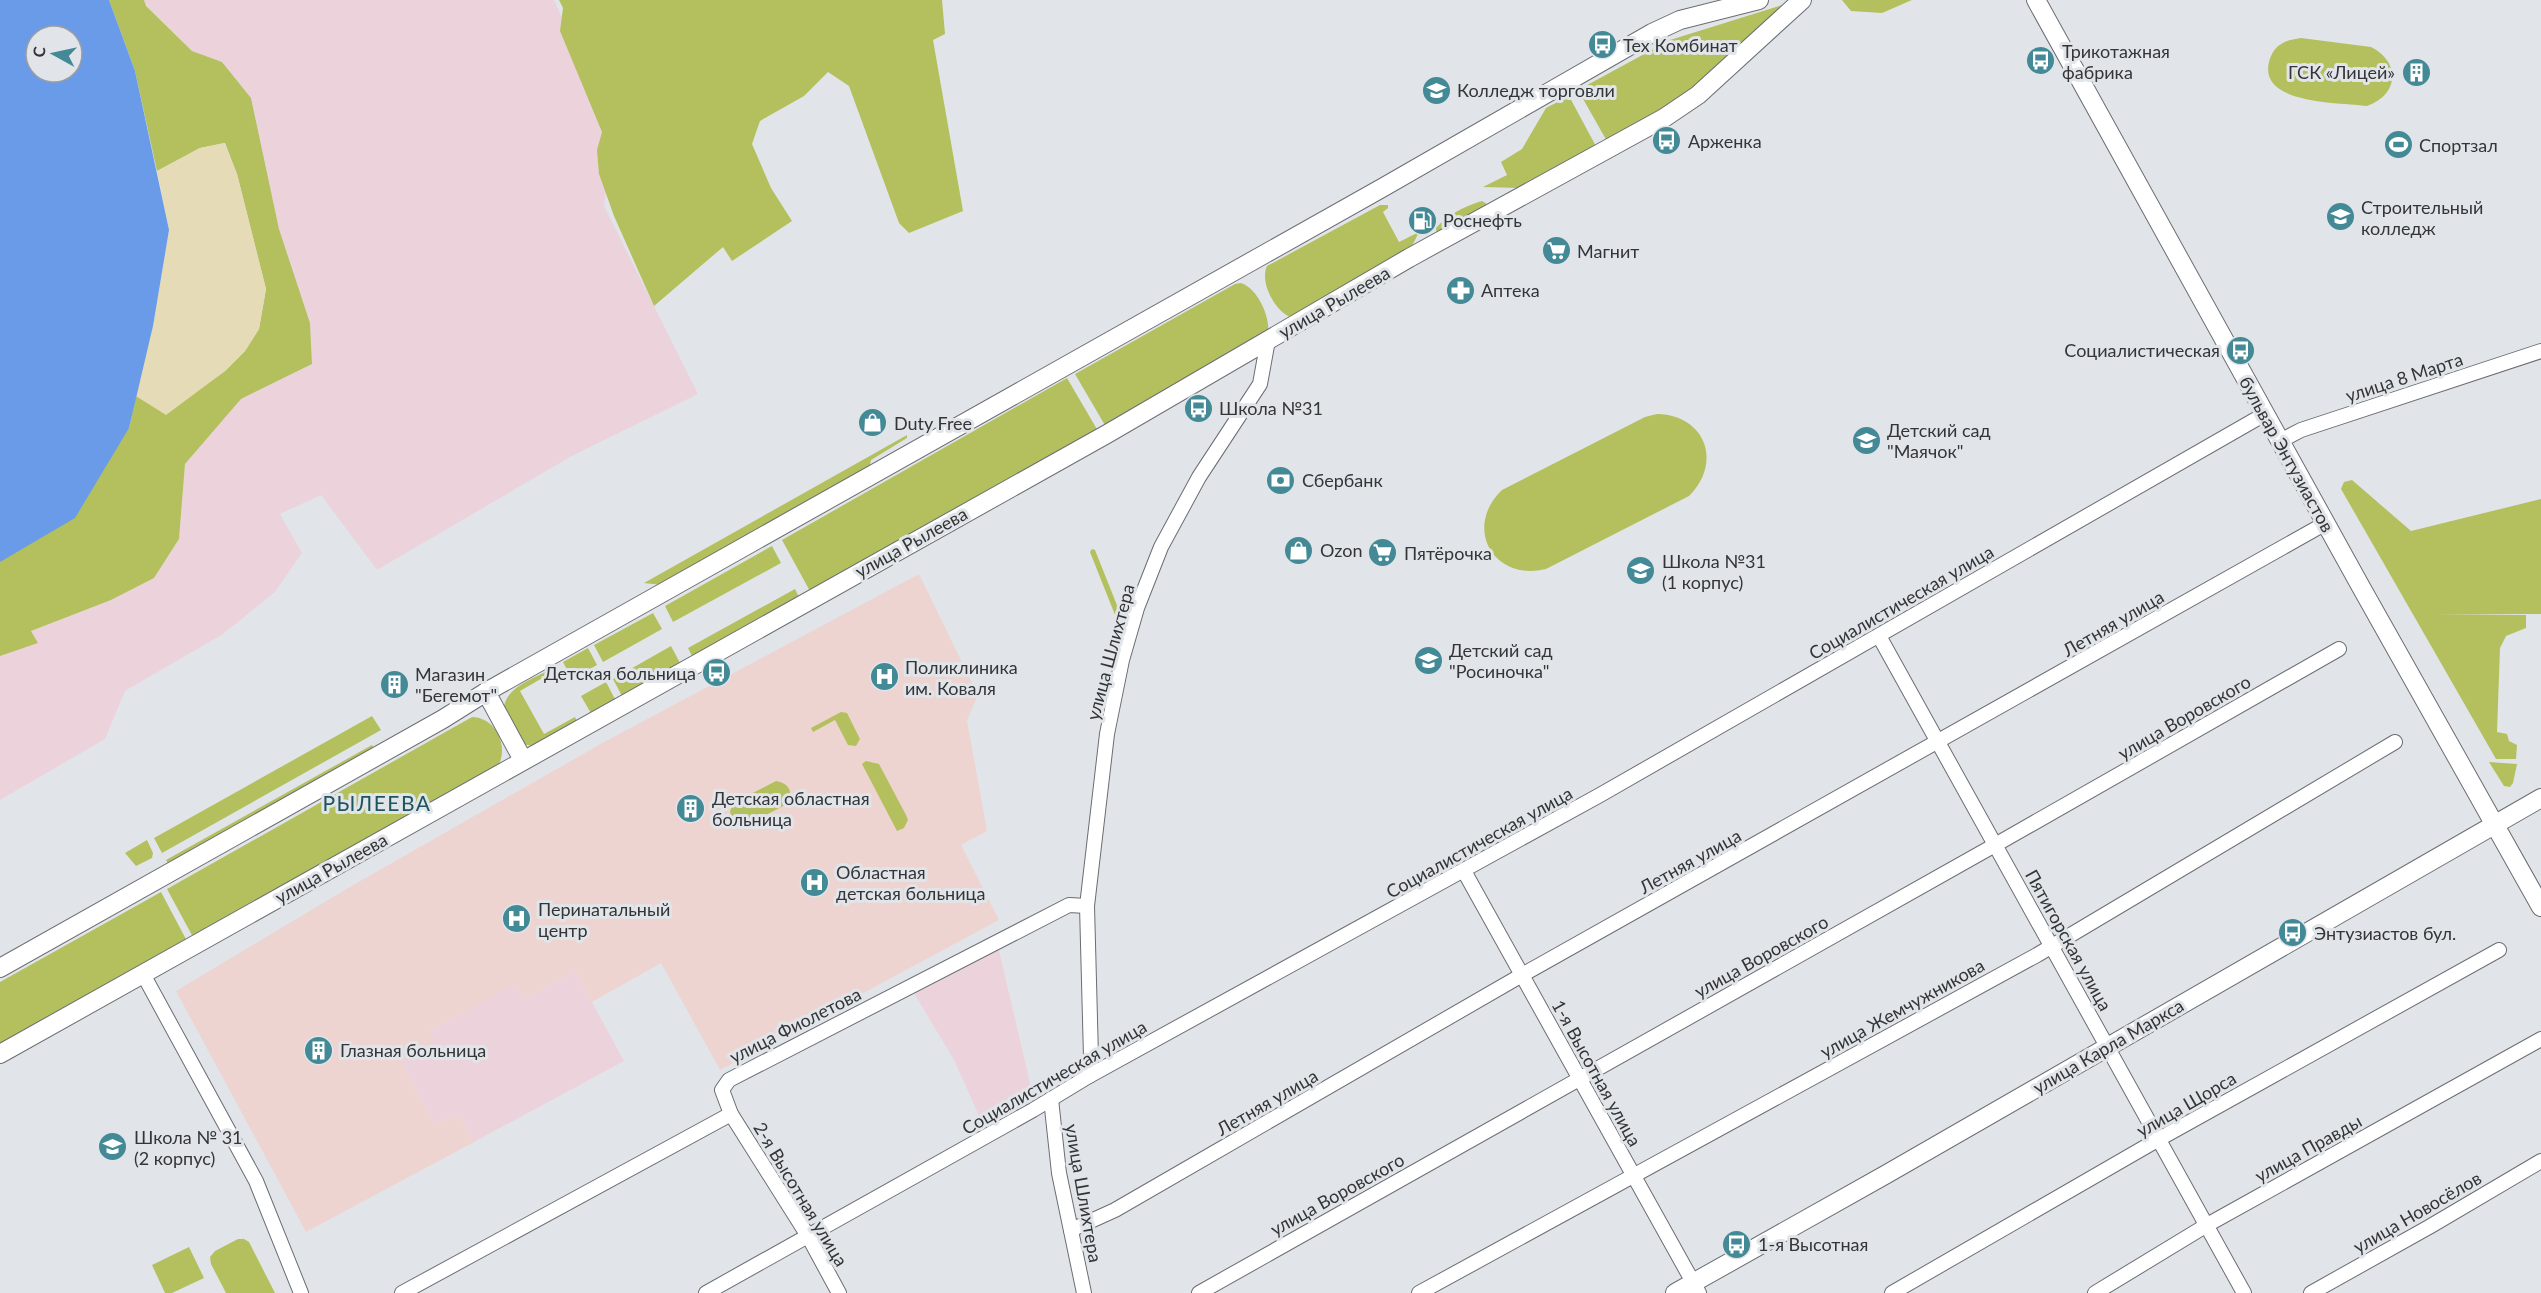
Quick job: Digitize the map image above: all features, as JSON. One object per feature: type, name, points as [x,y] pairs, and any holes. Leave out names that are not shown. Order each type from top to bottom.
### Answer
[{"type":"main road","points":[[0,968],[1392,183],[1652,33],[1680,20],[1759,0]]},
{"type":"main road","name":"улица Рылеева","points":[[0,1054],[1107,434],[1419,252],[1664,118],[1698,94],[1802,0]]},
{"type":"main road","name":"бульвар Энтузиастов","points":[[2036,0],[2541,907]]},
{"type":"main road","points":[[486,692],[523,760]]},
{"type":"main road","name":"улица Карла Маркса","points":[[1675,1293],[1696,1288],[1885,1175],[2541,798]]},
{"type":"street","name":"улица Шлихтера","points":[[1089,1076],[1091,1057],[1087,906],[1107,734],[1122,660],[1137,608],[1161,547],[1199,477],[1260,384],[1268,340]]},
{"type":"street","name":"улица 8 Марта","points":[[2280,441],[2301,430],[2541,351]]},
{"type":"street","name":"Социалистическая улица","points":[[706,1293],[1089,1076],[1464,871],[2265,414]]},
{"type":"street","name":"Летняя улица","points":[[1071,1230],[1115,1210],[1522,975],[2326,523]]},
{"type":"street","name":"Пятигорская улица","points":[[1879,636],[2244,1293]]},
{"type":"street","name":"улица Воровского","points":[[1198,1293],[2339,649]]},
{"type":"street","name":"улица Жемчужникова","points":[[1419,1293],[2052,946],[2395,742]]},
{"type":"street","name":"1-я Высотная улица","points":[[1464,871],[1696,1288]]},
{"type":"street","name":"улица Фиолетова","points":[[731,1114],[722,1090],[729,1080],[1069,905],[1087,906]]},
{"type":"street","name":"улица Щорса","points":[[1892,1293],[2159,1139],[2499,950]]},
{"type":"street","points":[[143,974],[256,1181],[301,1293]]},
{"type":"street","name":"улица Правды","points":[[2095,1293],[2207,1225],[2541,1040]]},
{"type":"street","name":"улица Шлихтера","points":[[1051,1099],[1059,1173],[1084,1293]]},
{"type":"street","points":[[402,1293],[731,1114]]},
{"type":"street","name":"2-я Высотная улица","points":[[731,1114],[808,1236],[839,1293]]},
{"type":"street","name":"улица Новосёлов","points":[[2310,1293],[2541,1161]]},
{"type":"shaded area","points":[[144,0],[554,0],[615,131],[604,206],[698,394],[570,457],[377,570],[321,495],[280,514],[302,553],[275,592],[223,634],[125,691],[105,739],[0,800],[0,656],[37,643],[31,631],[111,600],[154,578],[179,539],[185,464],[241,399],[312,364],[310,323],[279,229],[251,98],[222,62],[192,51],[146,6]]},
{"type":"shaded area","points":[[919,574],[978,695],[967,720],[987,831],[961,845],[999,920],[720,1070],[661,963],[592,1002],[575,971],[524,999],[515,984],[429,1031],[435,1042],[400,1061],[433,1123],[459,1116],[474,1142],[306,1232],[176,991],[348,888],[604,742]]},
{"type":"shaded area","points":[[998,946],[1034,1100],[985,1129],[954,1060],[915,995],[917,987]]},
{"type":"shaded area","points":[[575,971],[624,1061],[474,1142],[459,1116],[433,1123],[400,1061],[434,1042],[429,1031],[515,983],[524,999]]},
{"type":"green space","points":[[109,0],[144,0],[146,6],[192,51],[222,62],[251,98],[279,229],[310,323],[312,364],[241,399],[185,464],[179,539],[154,578],[111,600],[31,631],[38,643],[0,656],[0,562],[129,428],[136,396],[166,414],[225,371],[245,351],[259,329],[266,289],[237,174],[225,143],[200,148],[157,171],[135,71]]},
{"type":"green space","points":[[559,0],[942,0],[945,34],[933,40],[963,211],[909,233],[899,223],[849,86],[828,72],[804,96],[760,121],[752,144],[771,188],[792,221],[732,261],[723,247],[654,306],[614,216],[599,174],[597,150],[602,132],[560,31],[563,8]]},
{"type":"green space","points":[[1798,0],[1691,94],[1608,143],[1578,90],[1670,40]]},
{"type":"green space","points":[[1842,0],[1912,0],[1882,13],[1851,11]]},
{"type":"green space","points":[[2301,38],[2371,47],[2388,61],[2392,78],[2390,86],[2378,101],[2367,106],[2301,98],[2285,92],[2274,84],[2268,72],[2271,56],[2283,43]]},
{"type":"green space","points":[[1569,96],[1598,150],[1519,188],[1483,187],[1507,175],[1501,162],[1522,149],[1546,108]]},
{"type":"green space","points":[[1482,201],[1490,206],[1437,237],[1436,228],[1445,219],[1463,208]]},
{"type":"green space","points":[[1380,205],[1388,205],[1383,212],[1399,242],[1419,232],[1409,252],[1293,318],[1275,304],[1265,280],[1267,266]]},
{"type":"green space","points":[[1241,283],[1257,296],[1261,303],[1267,318],[1268,332],[1106,427],[1075,374],[1235,284]]},
{"type":"green space","points":[[1067,378],[1098,431],[811,593],[782,540]]},
{"type":"green space","points":[[1657,414],[1674,416],[1687,422],[1697,431],[1704,443],[1705,469],[1699,483],[1689,496],[1546,569],[1527,571],[1511,567],[1499,559],[1490,548],[1485,535],[1485,520],[1491,505],[1502,490],[1645,417]]},
{"type":"green space","points":[[907,435],[907,438],[871,460],[869,469],[662,585],[644,583]]},
{"type":"green space","points":[[2352,480],[2411,531],[2541,499],[2541,614],[2436,614],[2526,615],[2526,628],[2506,636],[2500,648],[2497,732],[2507,734],[2509,741],[2517,745],[2516,759],[2496,759],[2341,489],[2344,482]]},
{"type":"green space","points":[[772,546],[781,563],[673,622],[665,606]]},
{"type":"green space","points":[[1092,549],[1095,550],[1126,628],[1124,631],[1121,630],[1090,552]]},
{"type":"green space","points":[[795,589],[800,599],[693,658],[688,648]]},
{"type":"green space","points":[[653,613],[662,629],[603,662],[594,645]]},
{"type":"green space","points":[[671,646],[681,665],[623,698],[613,679]]},
{"type":"green space","points":[[588,648],[597,665],[572,679],[563,662]]},
{"type":"green space","points":[[549,670],[551,673],[520,691],[544,734],[575,717],[578,723],[532,746],[523,744],[503,711],[505,703],[508,696],[520,685]]},
{"type":"green space","points":[[606,682],[616,701],[592,715],[581,696]]},
{"type":"green space","points":[[841,712],[847,713],[860,739],[856,746],[848,745],[835,720],[813,732],[811,728]]},
{"type":"green space","points":[[372,716],[381,730],[162,853],[154,838]]},
{"type":"green space","points":[[472,717],[488,722],[498,735],[502,752],[497,768],[194,939],[167,889]]},
{"type":"green space","points":[[372,745],[374,749],[169,865],[166,860]]},
{"type":"green space","points":[[866,761],[879,764],[908,820],[904,828],[897,831],[862,764]]},
{"type":"green space","points":[[2489,762],[2517,764],[2510,787],[2504,786]]},
{"type":"green space","points":[[776,781],[789,789],[790,796],[787,804],[745,826],[736,825],[730,812],[733,803]]},
{"type":"green space","points":[[147,840],[153,853],[152,858],[136,866],[125,853]]},
{"type":"green space","points":[[161,892],[188,943],[0,1050],[0,982]]},
{"type":"green space","points":[[238,1239],[249,1242],[275,1293],[226,1293],[211,1264],[210,1257],[215,1251]]},
{"type":"green space","points":[[189,1247],[204,1278],[172,1293],[165,1293],[152,1265]]},
{"type":"sand","points":[[224,143],[237,174],[266,289],[259,329],[245,351],[225,371],[166,415],[136,396],[153,326],[169,230],[157,171],[200,148]]},
{"type":"water","points":[[0,0],[109,0],[135,71],[169,230],[153,326],[129,428],[75,518],[0,562]]},
{"type":"place","name":"Тех Комбинат","points":[[1602,45]]},
{"type":"place","name":"Трикотажная фабрика","points":[[2041,61]]},
{"type":"place","name":"ГСК «Лицей»","points":[[2416,72]]},
{"type":"place","name":"Колледж торговли","points":[[1436,90]]},
{"type":"place","name":"Арженка","points":[[1667,141]]},
{"type":"place","name":"Спортзал","points":[[2398,145]]},
{"type":"place","name":"Строительный колледж","points":[[2340,217]]},
{"type":"place","name":"Роснефть","points":[[1422,220]]},
{"type":"place","name":"Магнит","points":[[1556,251]]},
{"type":"place","name":"Аптека","points":[[1460,290]]},
{"type":"place","name":"Социалистическая","points":[[2241,350]]},
{"type":"place","name":"Школа №31","points":[[1198,408]]},
{"type":"place","name":"Duty Free","points":[[873,423]]},
{"type":"place","name":"Детский сад \"Маячок\"","points":[[1866,440]]},
{"type":"place","name":"Сбербанк","points":[[1281,480]]},
{"type":"place","name":"Ozon","points":[[1299,550]]},
{"type":"place","name":"Пятёрочка","points":[[1383,553]]},
{"type":"place","name":"Школа №31 (1 корпус)","points":[[1641,571]]},
{"type":"place","name":"Детский сад \"Росиночка\"","points":[[1428,660]]},
{"type":"place","name":"Детская больница","points":[[717,673]]},
{"type":"place","name":"Поликлиника им. Коваля","points":[[884,677]]},
{"type":"place","name":"Магазин \"Бегемот\"","points":[[394,684]]},
{"type":"place","name":"Детская областная больница","points":[[691,808]]},
{"type":"place","name":"Областная детская больница","points":[[815,882]]},
{"type":"place","name":"Перинатальный центр","points":[[517,919]]},
{"type":"place","name":"Энтузиастов бул.","points":[[2293,933]]},
{"type":"place","name":"Глазная больница","points":[[319,1050]]},
{"type":"place","name":"Школа № 31 (2 корпус)","points":[[113,1147]]},
{"type":"place","name":"1-я Высотная","points":[[1737,1244]]},
{"type":"district","name":"РЫЛЕЕВА","points":[[377,802]]}]
